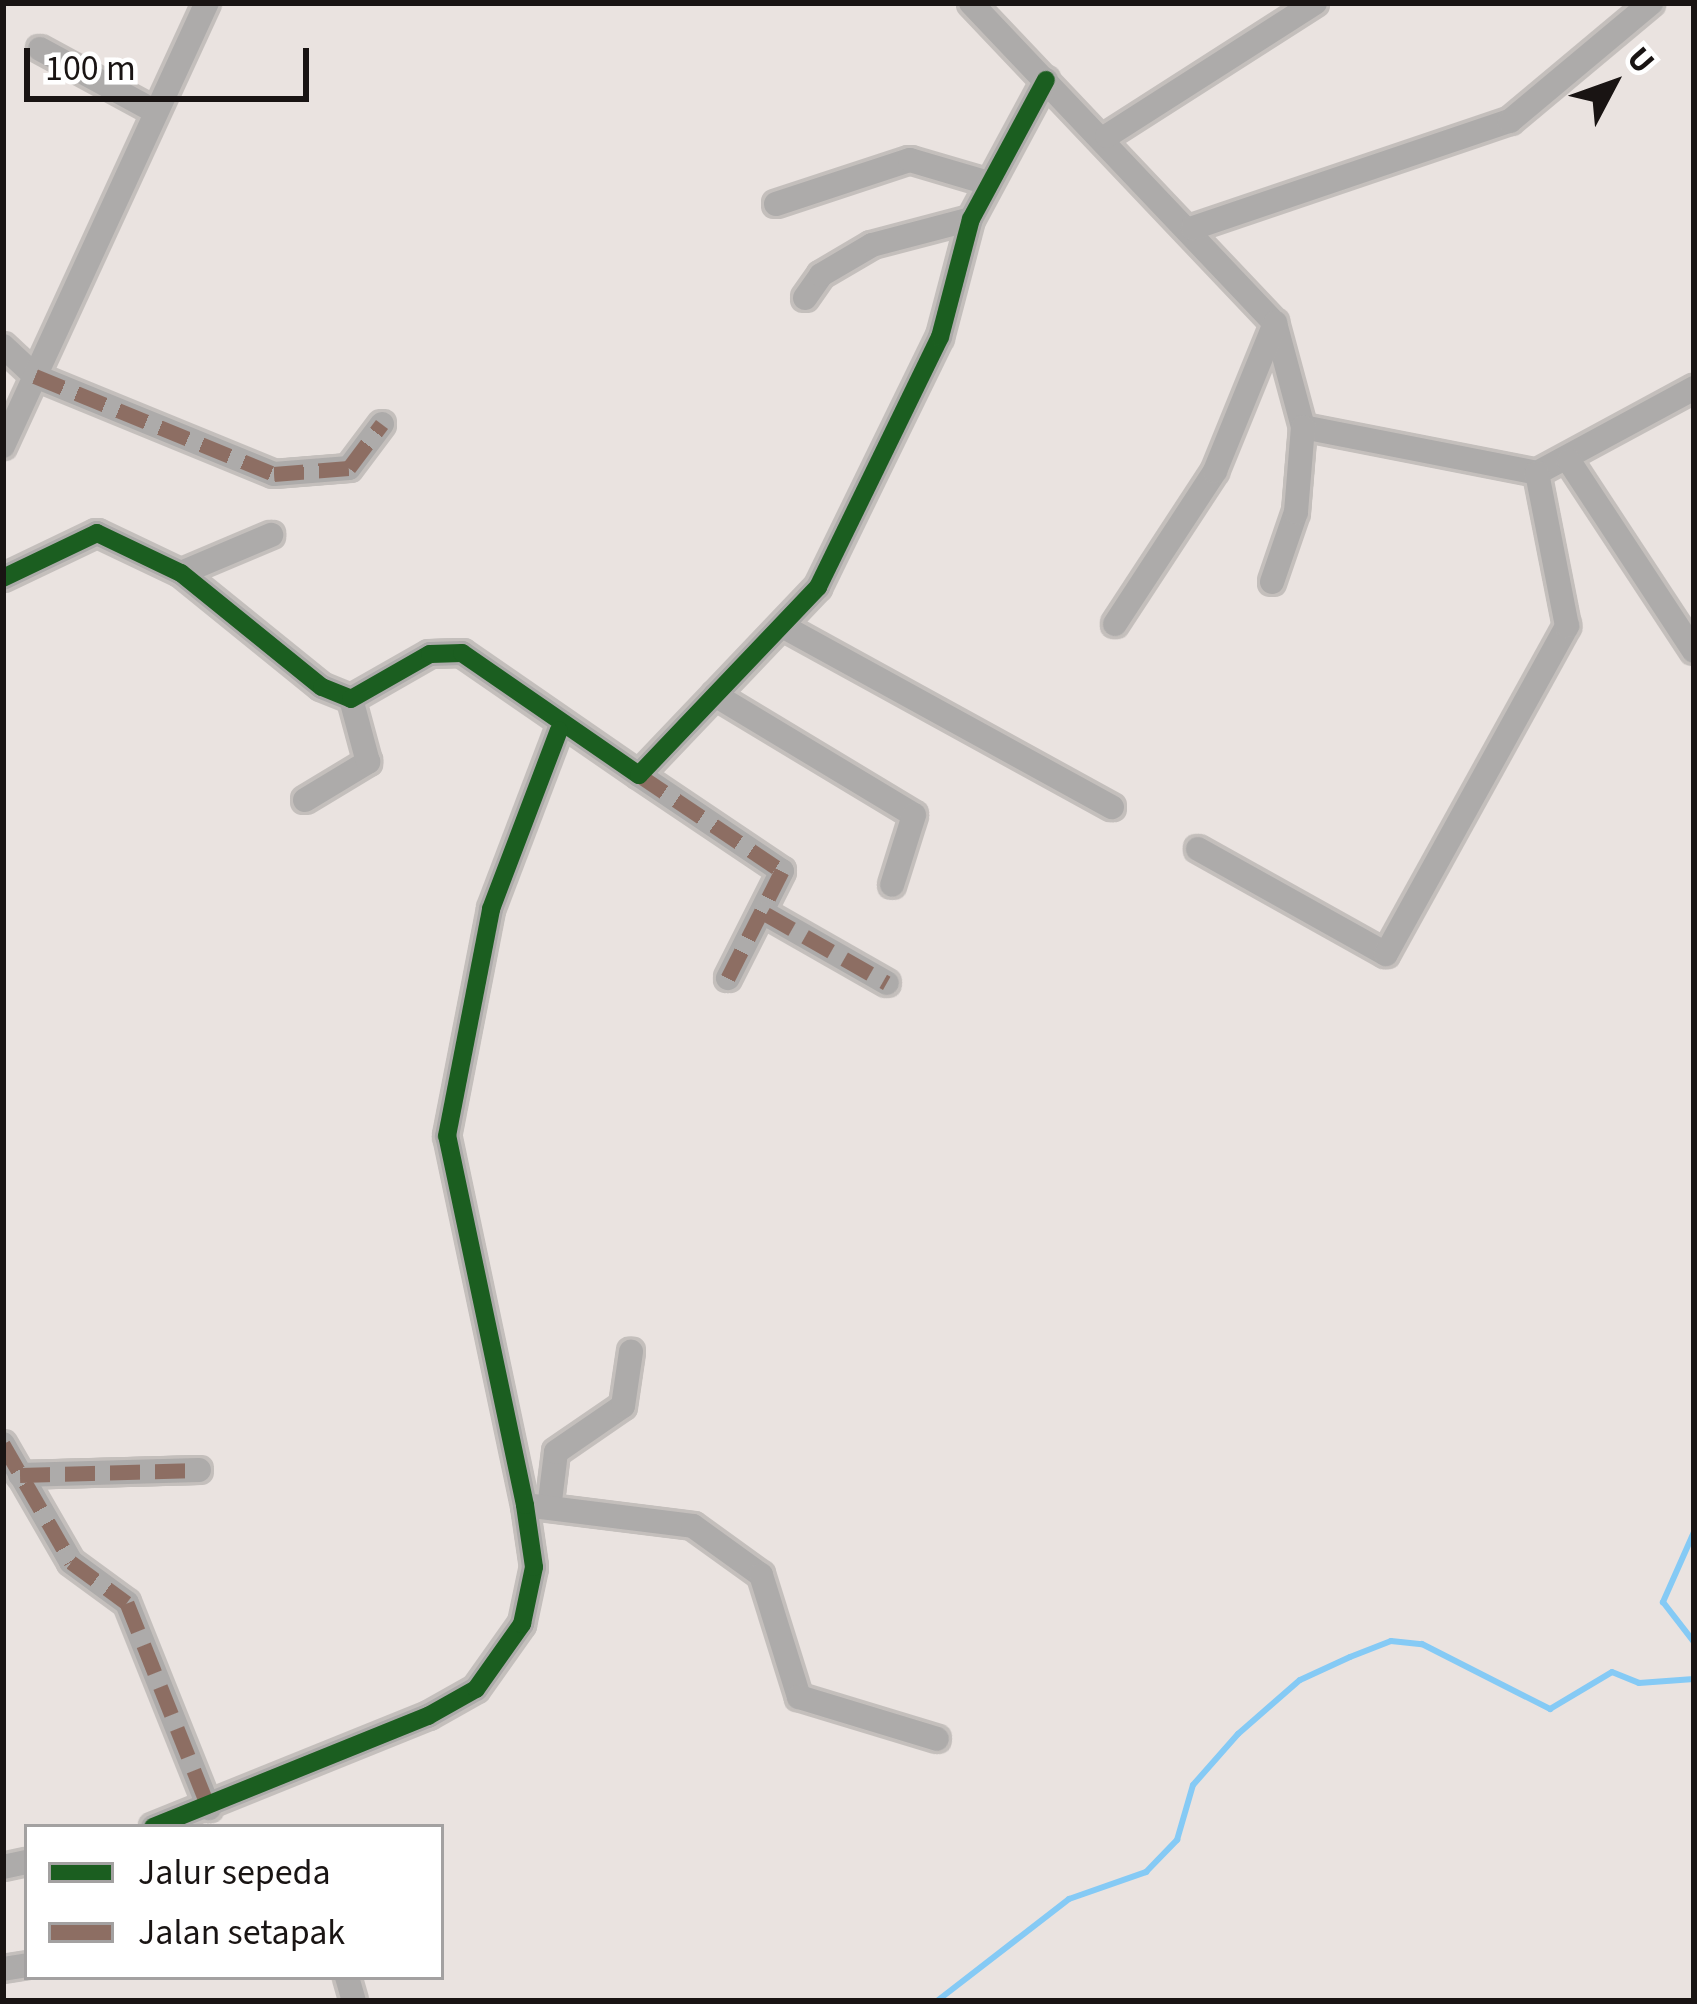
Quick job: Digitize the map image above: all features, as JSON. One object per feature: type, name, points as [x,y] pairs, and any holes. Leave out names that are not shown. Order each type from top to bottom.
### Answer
[{"type":"street","points":[[3,446],[207,3]]},
{"type":"street","points":[[971,3],[1107,136],[1275,323],[1303,427],[1296,512],[1272,582]]},
{"type":"street","points":[[1107,136],[1316,3]]},
{"type":"street","points":[[1193,228],[1510,122],[1651,3]]},
{"type":"street","points":[[40,49],[154,111]]},
{"type":"street","points":[[639,775],[786,628],[818,587],[940,337],[971,219],[1046,80]]},
{"type":"street","points":[[776,204],[910,160],[988,183]]},
{"type":"street","points":[[806,298],[821,275],[872,245],[971,219]]},
{"type":"street","points":[[1115,624],[1215,471],[1275,323]]},
{"type":"street","points":[[3,346],[35,376],[274,474],[349,468],[382,424]]},
{"type":"street","points":[[1303,427],[1537,473],[1569,461],[1694,388]]},
{"type":"street","points":[[1569,461],[1694,652]]},
{"type":"street","points":[[1198,849],[1386,954],[1567,626],[1537,473]]},
{"type":"street","points":[[3,578],[97,532],[182,573],[351,699],[368,761],[304,800]]},
{"type":"street","points":[[182,573],[271,535]]},
{"type":"street","points":[[786,628],[1112,807]]},
{"type":"street","points":[[351,699],[448,650],[559,730],[639,775],[782,871],[766,914],[728,978]]},
{"type":"street","points":[[716,695],[914,815],[892,885]]},
{"type":"street","points":[[538,1503],[447,1136],[491,910],[559,730]]},
{"type":"street","points":[[766,914],[887,983]]},
{"type":"street","points":[[162,1824],[209,1808],[476,1689],[506,1656],[533,1592],[538,1503],[556,1452],[623,1406],[631,1352]]},
{"type":"street","points":[[3,1444],[71,1562],[127,1604],[209,1808]]},
{"type":"street","points":[[20,1475],[200,1470]]},
{"type":"street","points":[[538,1503],[693,1526],[728,1545],[773,1598],[799,1697],[937,1739]]},
{"type":"waterway","points":[[1694,1532],[1663,1602],[1694,1642]]},
{"type":"waterway","points":[[937,2001],[1069,1899],[1146,1872],[1177,1840],[1193,1785],[1238,1734],[1300,1680],[1350,1657],[1391,1641],[1422,1644],[1550,1709],[1612,1672],[1639,1683],[1694,1679]]},
{"type":"marked path","points":[[35,376],[274,474],[349,468],[382,424]]},
{"type":"marked path","points":[[639,775],[782,871],[728,978]]},
{"type":"marked path","points":[[766,914],[887,983]]},
{"type":"marked path","points":[[3,1444],[71,1562],[127,1603],[209,1808]]},
{"type":"marked path","points":[[20,1475],[199,1470]]},
{"type":"cycle path","points":[[3,578],[97,533],[181,573],[322,687],[351,699],[430,654],[462,653],[639,775],[818,587],[940,337],[971,219],[1046,80]]},
{"type":"cycle path","points":[[160,1824],[428,1716],[476,1689],[522,1624],[534,1567],[525,1505],[447,1136],[491,909],[559,730]]}]
